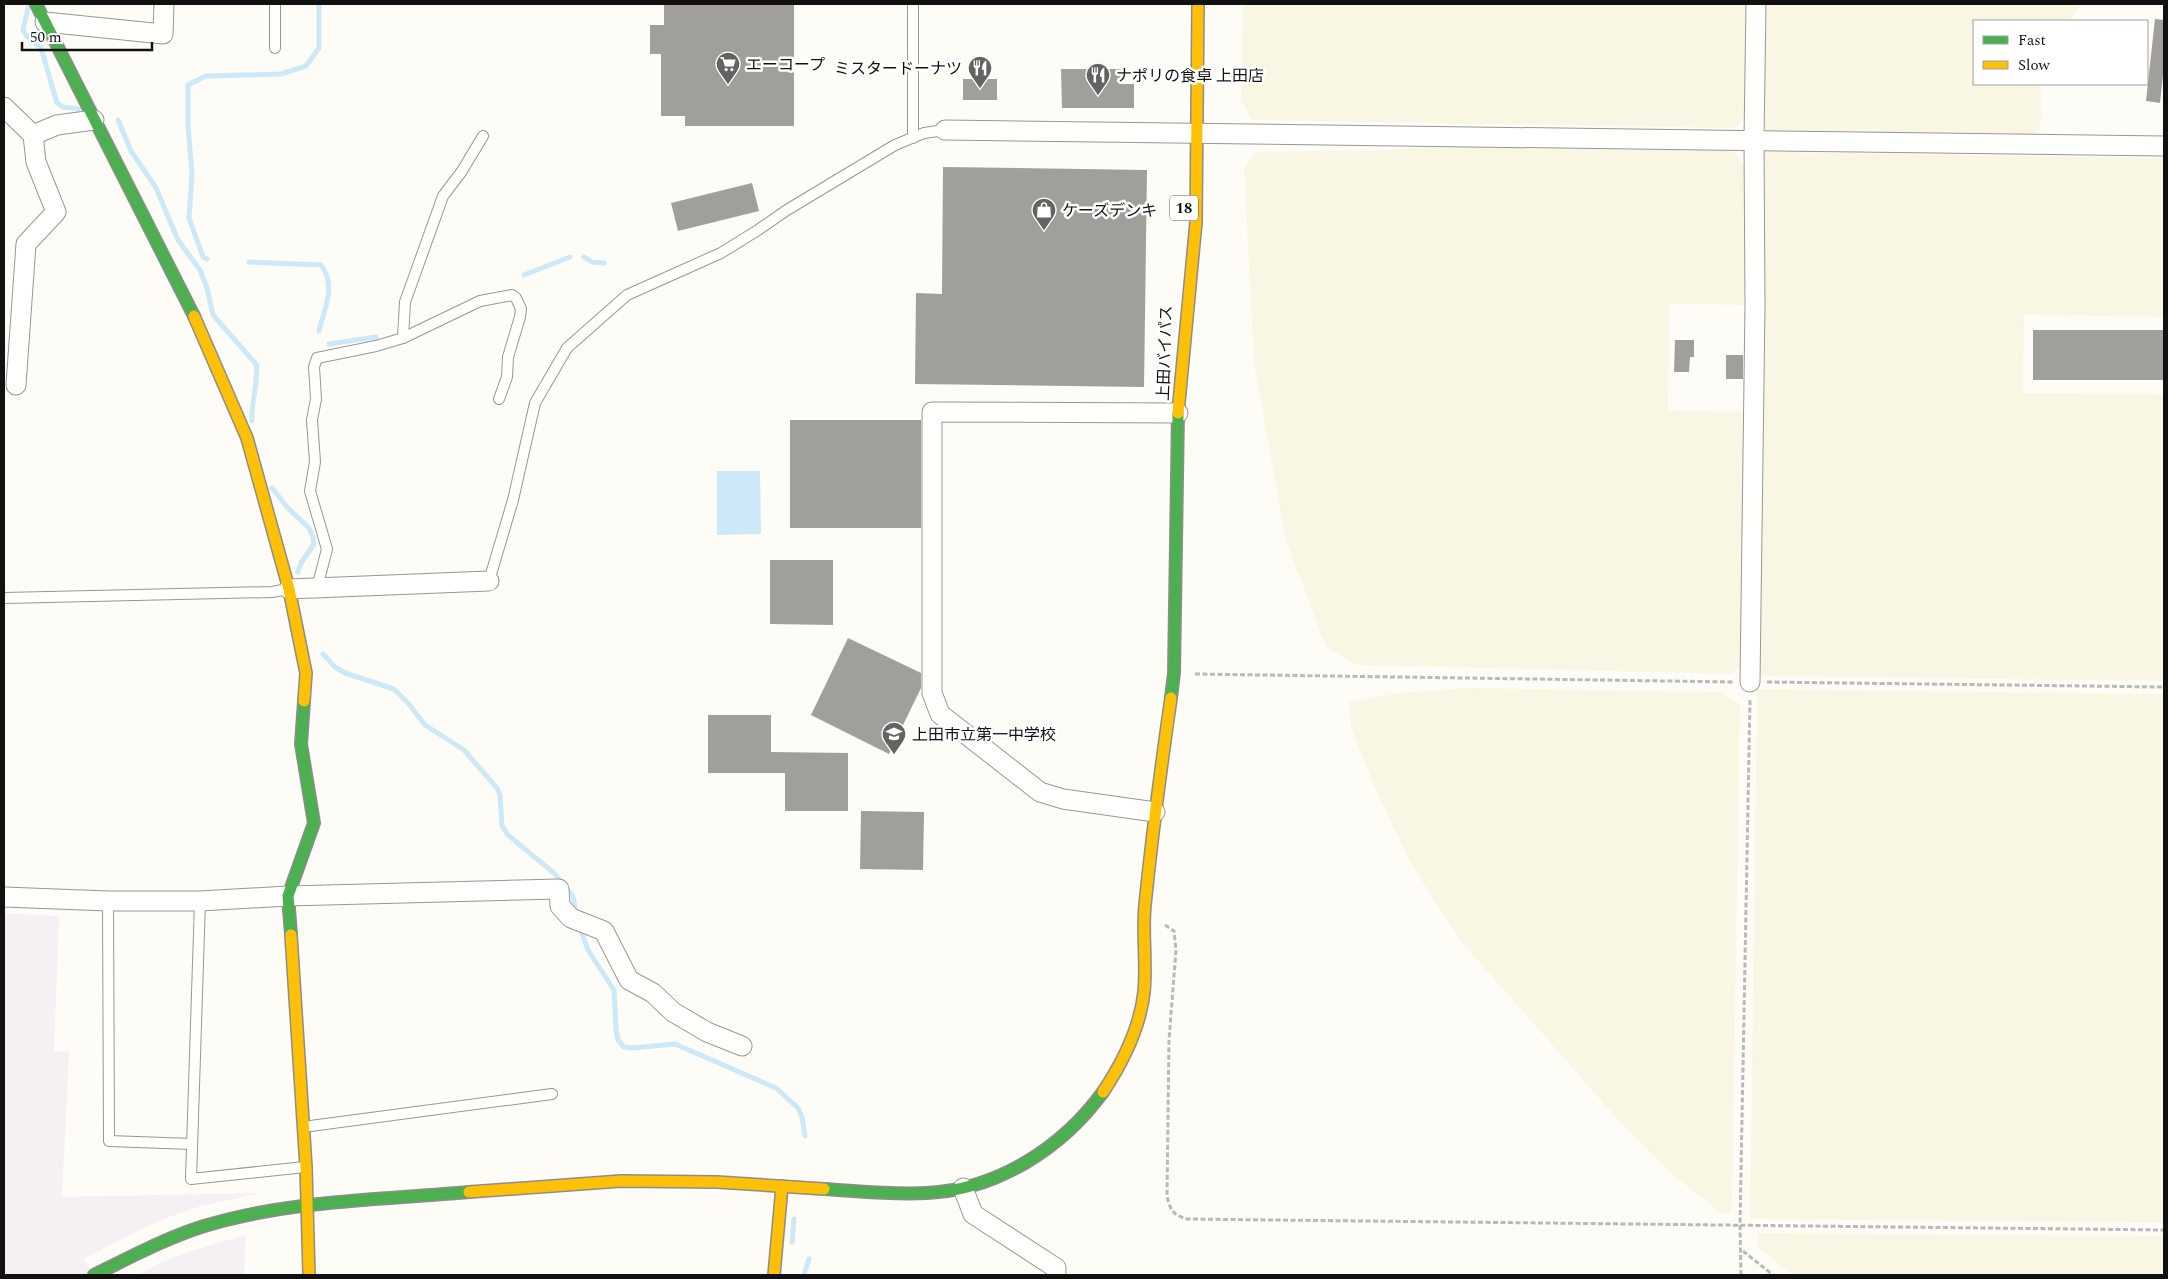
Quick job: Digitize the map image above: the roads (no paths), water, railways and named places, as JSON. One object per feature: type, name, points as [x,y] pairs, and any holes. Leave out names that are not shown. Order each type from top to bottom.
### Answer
[{"type":"main road","points":[[36,4],[206,341],[247,438],[289,589],[306,673],[301,744],[314,823],[288,896],[306,1167],[309,1275]]},
{"type":"main road","name":"上田バイパス","points":[[1178,413],[1196,222],[1187,133],[1198,4]]},
{"type":"main road","name":"上田バイパス","points":[[1178,413],[1184,209]]},
{"type":"main road","points":[[94,1275],[170,1238],[220,1222],[265,1212],[307,1206],[620,1181],[717,1182],[896,1193],[928,1193],[963,1188],[993,1178],[1023,1164],[1053,1145],[1079,1121],[1107,1087],[1122,1064],[1136,1027],[1144,992],[1144,914],[1155,812],[1174,673],[1178,413]]},
{"type":"main road","points":[[774,1275],[782,1186]]},
{"type":"street","points":[[45,22],[163,34],[164,4]]},
{"type":"street","points":[[1750,682],[1755,306],[1754,139],[1756,4]]},
{"type":"street","points":[[4,107],[33,135],[36,162],[56,212],[26,244],[16,385]]},
{"type":"street","points":[[33,135],[57,125],[94,120]]},
{"type":"street","points":[[945,130],[1754,139],[2164,146]]},
{"type":"street","points":[[1155,812],[1062,799],[1040,792],[940,714],[932,693],[932,412],[1178,413]]},
{"type":"street","points":[[289,589],[489,581]]},
{"type":"street","points":[[4,897],[108,901],[200,901],[288,896],[559,889],[560,906],[571,918],[604,931],[629,980],[654,993],[673,1012],[707,1032],[742,1046]]},
{"type":"street","points":[[963,1188],[973,1214],[1056,1268],[1056,1275]]},
{"type":"lane","points":[[275,4],[275,48]]},
{"type":"lane","points":[[913,138],[914,4]]},
{"type":"lane","points":[[489,581],[508,518],[535,403],[567,348],[627,295],[721,253],[787,210],[895,145],[913,138],[945,130]]},
{"type":"lane","points":[[403,338],[405,302],[443,196],[462,171],[483,136]]},
{"type":"lane","points":[[317,588],[327,549],[310,491],[315,462],[312,420],[317,395],[315,360],[319,356],[376,346],[403,338],[480,301],[509,294],[514,296],[521,309],[508,357],[507,377],[499,399]]},
{"type":"lane","points":[[4,598],[272,592],[289,589]]},
{"type":"lane","points":[[108,901],[109,1141],[192,1144]]},
{"type":"lane","points":[[200,901],[191,1179],[306,1167]]},
{"type":"lane","points":[[303,1127],[552,1094]]},
{"type":"water","points":[[717,471],[760,471],[761,534],[717,535]]},
{"type":"waterway","points":[[207,259],[203,257],[189,218],[192,174],[188,125],[188,85],[206,76],[281,74],[306,66],[319,48],[319,4]]},
{"type":"waterway","points":[[28,8],[23,30],[41,48],[57,103],[63,107],[79,109]]},
{"type":"waterway","points":[[118,120],[131,151],[156,188],[178,240],[200,270],[207,288],[213,315],[256,364],[252,421]]},
{"type":"waterway","points":[[524,275],[570,257]]},
{"type":"waterway","points":[[584,257],[592,262],[604,263]]},
{"type":"waterway","points":[[249,262],[321,265],[326,273],[329,289],[319,331]]},
{"type":"waterway","points":[[329,344],[376,337]]},
{"type":"waterway","points":[[272,488],[287,507],[309,528],[313,537],[314,544],[301,563],[298,572]]},
{"type":"waterway","points":[[323,654],[335,667],[345,673],[394,689],[425,725],[464,750],[497,788],[500,795],[502,826],[508,835],[555,874],[573,896],[576,914]]},
{"type":"waterway","points":[[579,925],[588,950],[614,990],[616,1030],[618,1040],[624,1047],[675,1044],[776,1088],[798,1108],[802,1117],[805,1136]]},
{"type":"waterway","points":[[792,1242],[794,1219]]},
{"type":"waterway","points":[[804,1275],[809,1259]]},
{"type":"place","name":"エーコープ","points":[[728,85]]},
{"type":"place","name":"ミスタードーナツ","points":[[980,89]]},
{"type":"place","name":"ナポリの食卓 上田店","points":[[1098,96]]},
{"type":"place","name":"ケーズデンキ","points":[[1044,231]]},
{"type":"place","name":"上田市立第一中学校","points":[[894,755]]}]
